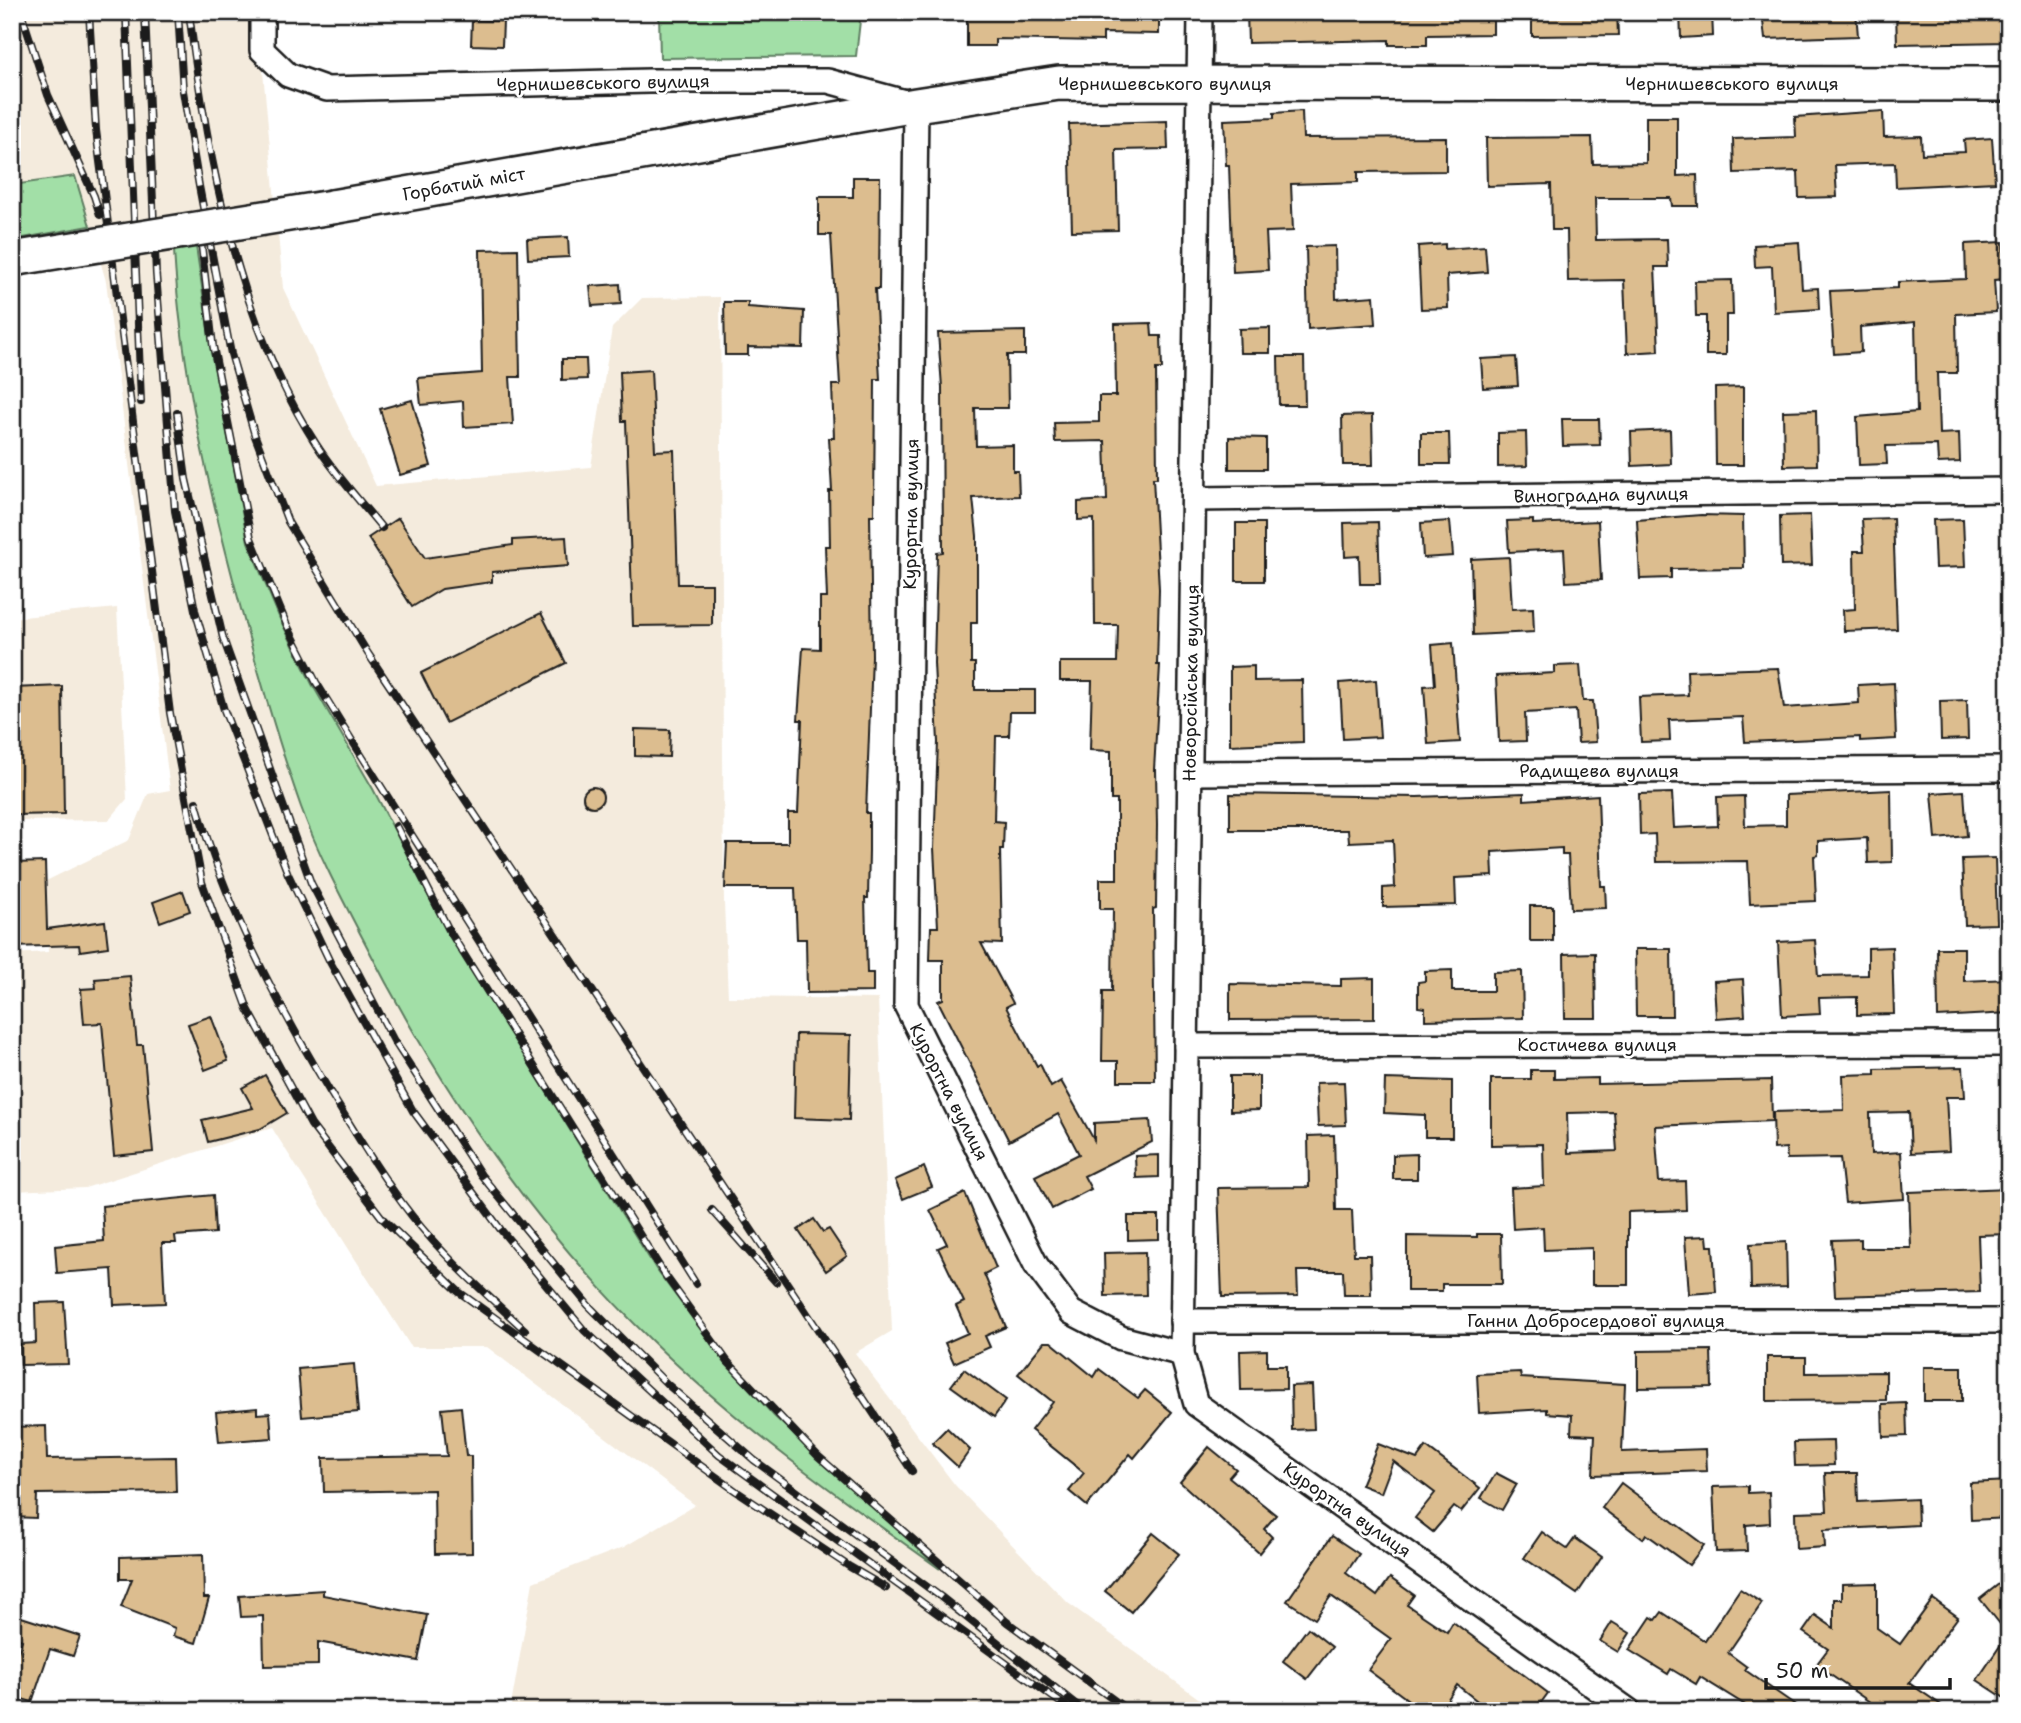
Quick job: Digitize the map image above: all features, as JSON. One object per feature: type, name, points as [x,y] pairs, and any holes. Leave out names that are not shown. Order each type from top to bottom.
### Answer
[{"type":"street","name":"Чернишевського вулиця","points":[[262,12],[262,50],[288,75],[327,89],[650,81],[828,81],[916,105],[1059,83],[2009,84]]},
{"type":"street","name":"Новоросійська вулиця","points":[[1182,1354],[1200,12]]},
{"type":"street","name":"Горбатий міст","points":[[12,260],[916,105]]},
{"type":"street","name":"Курортна вулиця","points":[[916,105],[906,1006],[1036,1265],[1071,1312],[1121,1338],[1182,1354],[1196,1404],[1629,1711]]},
{"type":"street","name":"Виноградна вулиця","points":[[1194,499],[2009,490]]},
{"type":"street","name":"Радищева вулиця","points":[[1190,773],[2009,769]]},
{"type":"street","name":"Костичева вулиця","points":[[1186,1046],[2009,1044]]},
{"type":"street","name":"Ганни Добросердової вулиця","points":[[1182,1321],[2009,1321]]},
{"type":"shaded area","points":[[12,12],[261,12],[261,50],[283,288],[376,486],[591,467],[612,328],[642,298],[720,297],[724,903],[728,997],[878,999],[892,1331],[855,1353],[955,1485],[1068,1603],[1216,1711],[510,1711],[533,1582],[624,1547],[695,1505],[487,1347],[411,1347],[272,1128],[85,1188],[12,1191],[12,954],[48,952],[46,881],[129,840],[148,794],[170,790],[106,281],[75,176],[12,185]]},
{"type":"shaded area","points":[[117,608],[127,799],[109,820],[12,821],[12,618]]},
{"type":"green space","points":[[659,12],[861,12],[856,56],[660,58]]},
{"type":"green space","points":[[75,176],[90,226],[12,240],[12,185]]},
{"type":"green space","points":[[196,246],[212,355],[248,542],[280,619],[312,684],[373,789],[444,926],[656,1269],[722,1358],[774,1416],[940,1569],[828,1489],[756,1433],[686,1374],[609,1297],[567,1250],[491,1152],[391,993],[329,873],[301,807],[269,708],[229,565],[198,431],[178,296],[174,250]]},
{"type":"building","points":[[967,12],[1159,12],[1159,34],[1103,33],[1103,41],[995,39],[995,46],[967,46]]},
{"type":"building","points":[[1247,12],[1493,12],[1493,34],[1427,35],[1427,45],[1389,45],[1389,40],[1248,43]]},
{"type":"building","points":[[1532,12],[1617,12],[1618,35],[1532,36]]},
{"type":"building","points":[[1680,12],[1712,12],[1713,36],[1681,38]]},
{"type":"building","points":[[1762,12],[1856,12],[1858,36],[1765,39]]},
{"type":"building","points":[[1896,12],[2009,12],[2009,42],[1897,44]]},
{"type":"building","points":[[472,20],[503,21],[502,46],[471,45]]},
{"type":"building","points":[[1302,111],[1303,138],[1446,137],[1446,171],[1358,172],[1358,182],[1291,184],[1293,231],[1266,232],[1268,270],[1233,272],[1229,165],[1226,165],[1224,120],[1274,118],[1274,113]]},
{"type":"building","points":[[1883,111],[1884,137],[1921,136],[1922,154],[1965,152],[1964,140],[1992,138],[1995,182],[1896,187],[1895,163],[1835,165],[1837,197],[1799,198],[1798,171],[1734,173],[1733,139],[1796,137],[1795,117]]},
{"type":"building","points":[[1646,117],[1677,117],[1677,176],[1697,175],[1698,206],[1672,206],[1671,198],[1595,198],[1596,240],[1667,239],[1668,267],[1655,267],[1659,351],[1627,353],[1624,280],[1568,281],[1567,230],[1552,230],[1551,184],[1487,186],[1486,138],[1592,137],[1593,164],[1646,163]]},
{"type":"building","points":[[1167,121],[1168,149],[1116,150],[1118,230],[1072,231],[1069,124]]},
{"type":"building","points":[[853,177],[880,177],[879,289],[875,289],[880,379],[875,379],[874,515],[870,515],[872,656],[866,813],[869,813],[868,898],[865,898],[867,973],[873,973],[873,992],[807,993],[806,939],[797,939],[795,888],[725,888],[727,843],[788,843],[788,813],[798,813],[802,720],[798,720],[803,648],[820,649],[820,598],[827,598],[825,546],[830,546],[829,491],[832,491],[829,438],[834,438],[832,385],[840,385],[831,235],[819,235],[819,197],[853,197]]},
{"type":"building","points":[[568,237],[569,257],[528,259],[527,239]]},
{"type":"building","points":[[1799,242],[1802,289],[1818,288],[1819,309],[1774,312],[1772,266],[1755,267],[1754,245]]},
{"type":"building","points":[[2003,242],[2005,279],[1994,280],[1996,312],[1956,314],[1957,373],[1937,373],[1939,434],[1959,433],[1960,462],[1938,463],[1937,445],[1886,446],[1887,464],[1859,465],[1857,417],[1917,412],[1915,322],[1860,327],[1861,352],[1834,354],[1830,291],[1898,288],[1898,282],[1966,279],[1965,244]]},
{"type":"building","points":[[1445,244],[1445,249],[1485,246],[1487,272],[1447,275],[1448,308],[1421,309],[1418,246]]},
{"type":"building","points":[[1335,246],[1336,299],[1374,296],[1376,324],[1308,329],[1306,247]]},
{"type":"building","points":[[518,249],[520,377],[510,377],[513,424],[464,427],[463,401],[421,405],[418,378],[482,373],[480,250]]},
{"type":"building","points":[[1732,280],[1733,315],[1726,315],[1726,355],[1706,355],[1706,316],[1696,316],[1695,281]]},
{"type":"building","points":[[620,284],[621,304],[592,306],[590,286]]},
{"type":"building","points":[[724,302],[748,302],[748,307],[804,311],[803,348],[748,347],[748,355],[725,355]]},
{"type":"building","points":[[1151,323],[1152,336],[1161,336],[1162,369],[1156,369],[1157,478],[1153,478],[1159,589],[1157,665],[1160,665],[1154,770],[1157,825],[1156,908],[1153,909],[1155,1081],[1118,1081],[1118,1061],[1102,1061],[1103,991],[1112,991],[1113,909],[1100,909],[1100,879],[1117,879],[1117,800],[1111,800],[1111,751],[1090,750],[1092,681],[1060,681],[1060,662],[1117,662],[1118,625],[1095,625],[1094,519],[1078,520],[1078,502],[1107,500],[1105,441],[1055,442],[1054,423],[1099,422],[1099,396],[1116,396],[1115,324]]},
{"type":"building","points":[[1270,328],[1270,353],[1240,353],[1239,329]]},
{"type":"building","points":[[1025,331],[1025,355],[1007,355],[1008,408],[975,408],[976,446],[1013,445],[1013,471],[1018,471],[1019,496],[973,498],[977,536],[977,623],[971,623],[971,663],[975,663],[975,690],[1035,690],[1035,712],[1010,712],[1009,736],[996,736],[994,821],[1004,822],[1003,849],[1000,849],[1002,944],[981,943],[1013,1003],[1006,1007],[1037,1066],[1040,1064],[1051,1087],[1061,1081],[1094,1140],[1094,1123],[1150,1120],[1152,1142],[1084,1176],[1091,1189],[1052,1209],[1035,1176],[1079,1154],[1058,1114],[1009,1141],[938,1001],[943,999],[943,960],[930,960],[931,927],[938,927],[934,848],[938,742],[934,663],[937,553],[943,552],[942,387],[938,333]]},
{"type":"building","points":[[1278,357],[1304,357],[1305,405],[1279,405]]},
{"type":"building","points":[[1516,357],[1518,386],[1483,388],[1481,359]]},
{"type":"building","points":[[562,359],[586,359],[587,379],[562,380]]},
{"type":"building","points":[[651,370],[655,451],[674,450],[678,584],[712,584],[712,625],[633,626],[626,421],[622,421],[620,372]]},
{"type":"building","points":[[1743,387],[1743,465],[1716,465],[1715,388]]},
{"type":"building","points":[[412,400],[431,466],[400,475],[380,409]]},
{"type":"building","points":[[1816,410],[1817,465],[1784,466],[1783,411]]},
{"type":"building","points":[[1372,415],[1373,465],[1343,465],[1342,416]]},
{"type":"building","points":[[1562,419],[1599,419],[1600,445],[1563,446]]},
{"type":"building","points":[[1670,430],[1671,464],[1632,466],[1631,432]]},
{"type":"building","points":[[1526,432],[1527,466],[1498,467],[1498,433]]},
{"type":"building","points":[[1421,433],[1449,433],[1450,464],[1421,464]]},
{"type":"building","points":[[1229,437],[1266,438],[1266,469],[1229,469]]},
{"type":"building","points":[[1701,515],[1743,516],[1744,568],[1671,569],[1671,578],[1640,579],[1637,520]]},
{"type":"building","points":[[1810,515],[1812,565],[1781,566],[1780,516]]},
{"type":"building","points":[[398,518],[425,558],[513,545],[513,540],[566,537],[568,566],[492,572],[492,582],[442,589],[412,607],[368,538]]},
{"type":"building","points":[[1893,518],[1897,629],[1844,631],[1843,610],[1855,609],[1854,551],[1864,551],[1862,519]]},
{"type":"building","points":[[1963,519],[1965,567],[1935,568],[1933,520]]},
{"type":"building","points":[[1533,520],[1533,524],[1598,521],[1601,580],[1566,582],[1564,549],[1509,552],[1507,521]]},
{"type":"building","points":[[1450,521],[1453,556],[1423,558],[1421,523]]},
{"type":"building","points":[[1378,522],[1380,584],[1360,584],[1359,556],[1345,557],[1344,523]]},
{"type":"building","points":[[1236,523],[1264,523],[1264,581],[1236,581]]},
{"type":"building","points":[[1509,557],[1512,609],[1533,608],[1534,632],[1473,635],[1471,559]]},
{"type":"building","points":[[541,613],[566,663],[446,723],[421,673]]},
{"type":"building","points":[[1453,643],[1460,742],[1428,744],[1424,686],[1435,685],[1432,645]]},
{"type":"building","points":[[1580,665],[1583,701],[1593,701],[1596,742],[1578,743],[1576,710],[1525,713],[1526,741],[1499,742],[1496,676],[1555,673],[1555,666]]},
{"type":"building","points":[[1254,666],[1254,681],[1302,680],[1303,742],[1230,745],[1230,667]]},
{"type":"building","points":[[1778,668],[1784,708],[1859,703],[1858,685],[1894,683],[1896,739],[1860,741],[1860,737],[1745,742],[1743,717],[1669,720],[1670,741],[1641,742],[1639,697],[1688,695],[1687,671]]},
{"type":"building","points":[[1376,680],[1380,737],[1343,739],[1340,683]]},
{"type":"building","points":[[62,686],[64,814],[12,815],[12,688]]},
{"type":"building","points":[[1967,700],[1968,739],[1941,740],[1940,701]]},
{"type":"building","points":[[635,729],[670,730],[669,757],[635,756]]},
{"type":"building","points":[[593,787],[600,790],[603,797],[600,804],[593,807],[586,804],[583,797],[586,790]]},
{"type":"building","points":[[1891,790],[1892,862],[1868,863],[1867,838],[1818,841],[1818,855],[1814,856],[1816,901],[1750,904],[1748,861],[1656,862],[1655,834],[1640,835],[1639,794],[1672,793],[1674,828],[1718,826],[1717,797],[1744,796],[1745,826],[1786,825],[1786,795]]},
{"type":"building","points":[[1964,791],[1967,836],[1936,839],[1932,793]]},
{"type":"building","points":[[1524,793],[1524,800],[1598,795],[1601,886],[1605,886],[1606,908],[1571,909],[1568,855],[1562,855],[1562,848],[1492,852],[1493,876],[1455,878],[1456,905],[1383,907],[1383,888],[1395,887],[1393,840],[1349,842],[1348,830],[1230,830],[1230,794],[1417,797]]},
{"type":"building","points":[[1995,858],[1997,924],[1965,925],[1962,859]]},
{"type":"building","points":[[45,862],[47,929],[105,921],[108,947],[80,951],[79,945],[12,947],[12,863]]},
{"type":"building","points":[[183,891],[190,911],[160,922],[153,902]]},
{"type":"building","points":[[1530,906],[1553,906],[1553,941],[1530,941]]},
{"type":"building","points":[[1815,940],[1818,976],[1868,975],[1868,948],[1892,947],[1894,1014],[1857,1015],[1857,997],[1819,998],[1820,1014],[1782,1016],[1778,942]]},
{"type":"building","points":[[1937,948],[1964,948],[1964,981],[2009,979],[2009,1013],[1938,1017]]},
{"type":"building","points":[[1635,949],[1671,949],[1672,1016],[1636,1016]]},
{"type":"building","points":[[1595,953],[1596,1018],[1565,1018],[1564,954]]},
{"type":"building","points":[[1452,970],[1452,991],[1493,991],[1493,972],[1522,971],[1523,1018],[1425,1020],[1425,1008],[1418,1007],[1418,982],[1425,981],[1425,971]]},
{"type":"building","points":[[130,976],[137,1045],[143,1045],[153,1152],[114,1156],[102,1023],[84,1024],[81,989],[96,988],[95,979]]},
{"type":"building","points":[[1374,978],[1374,1019],[1230,1020],[1230,984],[1341,986],[1341,979]]},
{"type":"building","points":[[1743,979],[1745,1016],[1716,1018],[1714,981]]},
{"type":"building","points":[[211,1016],[228,1061],[205,1070],[188,1024]]},
{"type":"building","points":[[796,1034],[851,1035],[849,1120],[794,1118]]},
{"type":"building","points":[[1963,1067],[1965,1097],[1946,1097],[1949,1151],[1911,1153],[1909,1112],[1870,1113],[1871,1154],[1901,1152],[1904,1199],[1845,1203],[1840,1158],[1787,1159],[1786,1148],[1774,1149],[1773,1112],[1844,1110],[1843,1075],[1875,1074],[1875,1069]]},
{"type":"building","points":[[1531,1070],[1554,1070],[1554,1079],[1598,1078],[1598,1084],[1771,1080],[1772,1121],[1655,1126],[1659,1182],[1685,1181],[1686,1210],[1628,1212],[1628,1285],[1592,1285],[1592,1248],[1544,1250],[1543,1227],[1513,1229],[1511,1188],[1544,1186],[1543,1144],[1491,1145],[1491,1079],[1531,1079]],"holes":[[[1614,1112],[1617,1151],[1568,1153],[1567,1113]]]},
{"type":"building","points":[[265,1075],[287,1113],[260,1129],[208,1142],[202,1120],[253,1108],[242,1088]]},
{"type":"building","points":[[1230,1076],[1259,1076],[1259,1110],[1230,1111]]},
{"type":"building","points":[[1385,1079],[1452,1081],[1452,1137],[1425,1137],[1425,1115],[1384,1113]]},
{"type":"building","points":[[1344,1082],[1346,1125],[1318,1126],[1316,1083]]},
{"type":"building","points":[[1334,1135],[1336,1210],[1352,1210],[1354,1255],[1370,1255],[1371,1295],[1344,1295],[1343,1271],[1297,1271],[1298,1296],[1222,1297],[1218,1188],[1309,1187],[1308,1136]]},
{"type":"building","points":[[1417,1154],[1417,1179],[1393,1179],[1393,1155]]},
{"type":"building","points":[[1159,1155],[1159,1177],[1136,1178],[1135,1156]]},
{"type":"building","points":[[924,1167],[932,1187],[903,1199],[895,1180]]},
{"type":"building","points":[[2009,1188],[2009,1234],[1978,1235],[1980,1292],[1835,1296],[1832,1240],[1861,1239],[1861,1248],[1911,1248],[1909,1192]]},
{"type":"building","points":[[965,1193],[996,1268],[984,1274],[1006,1327],[985,1336],[990,1347],[954,1363],[945,1343],[968,1333],[956,1306],[964,1302],[938,1248],[947,1244],[930,1210]]},
{"type":"building","points":[[213,1195],[215,1233],[175,1236],[176,1243],[162,1243],[165,1303],[114,1305],[112,1269],[57,1273],[55,1246],[104,1241],[102,1206]]},
{"type":"building","points":[[1128,1216],[1159,1216],[1159,1239],[1128,1240]]},
{"type":"building","points":[[814,1219],[823,1232],[829,1229],[847,1256],[826,1271],[798,1230]]},
{"type":"building","points":[[1477,1234],[1501,1234],[1502,1284],[1442,1284],[1442,1291],[1407,1291],[1407,1236],[1477,1237]]},
{"type":"building","points":[[1707,1236],[1708,1246],[1713,1246],[1716,1292],[1689,1294],[1685,1237]]},
{"type":"building","points":[[1786,1242],[1787,1287],[1751,1288],[1750,1244]]},
{"type":"building","points":[[1145,1252],[1146,1295],[1105,1296],[1104,1253]]},
{"type":"building","points":[[64,1302],[68,1364],[21,1365],[20,1344],[36,1343],[35,1303]]},
{"type":"building","points":[[1044,1342],[1051,1342],[1094,1377],[1099,1369],[1138,1398],[1145,1390],[1172,1412],[1134,1458],[1130,1454],[1087,1506],[1069,1491],[1084,1473],[1031,1430],[1053,1402],[1018,1374]]},
{"type":"building","points":[[1267,1350],[1267,1366],[1286,1366],[1286,1389],[1241,1390],[1240,1351]]},
{"type":"building","points":[[1711,1350],[1712,1387],[1638,1388],[1638,1351]]},
{"type":"building","points":[[1767,1357],[1806,1357],[1806,1373],[1886,1372],[1886,1400],[1767,1401]]},
{"type":"building","points":[[354,1364],[358,1412],[302,1417],[298,1369]]},
{"type":"building","points":[[1924,1367],[1962,1367],[1962,1401],[1924,1401]]},
{"type":"building","points":[[964,1369],[1006,1400],[994,1417],[951,1386]]},
{"type":"building","points":[[1520,1372],[1521,1378],[1625,1384],[1622,1452],[1706,1449],[1707,1471],[1593,1475],[1595,1435],[1571,1434],[1572,1415],[1547,1413],[1547,1409],[1479,1413],[1477,1374]]},
{"type":"building","points":[[1312,1385],[1314,1429],[1292,1430],[1291,1386]]},
{"type":"building","points":[[1906,1403],[1907,1436],[1883,1437],[1882,1404]]},
{"type":"building","points":[[461,1407],[466,1456],[471,1456],[472,1553],[435,1554],[434,1490],[324,1492],[323,1458],[447,1456],[442,1409]]},
{"type":"building","points":[[257,1408],[257,1414],[270,1413],[272,1438],[219,1442],[216,1412]]},
{"type":"building","points":[[46,1426],[47,1459],[175,1457],[176,1492],[37,1494],[36,1518],[12,1517],[12,1427]]},
{"type":"building","points":[[947,1428],[970,1450],[958,1467],[932,1443]]},
{"type":"building","points":[[1833,1441],[1834,1465],[1795,1466],[1794,1442]]},
{"type":"building","points":[[1378,1444],[1417,1459],[1426,1447],[1480,1488],[1461,1512],[1454,1507],[1433,1532],[1415,1518],[1435,1493],[1393,1461],[1381,1493],[1361,1485]]},
{"type":"building","points":[[1209,1447],[1236,1469],[1229,1477],[1276,1515],[1264,1529],[1272,1537],[1259,1553],[1180,1482]]},
{"type":"building","points":[[1496,1473],[1517,1484],[1502,1510],[1481,1498]]},
{"type":"building","points":[[1825,1473],[1857,1473],[1858,1502],[1917,1499],[1918,1525],[1824,1530],[1825,1547],[1796,1549],[1795,1512],[1827,1511]]},
{"type":"building","points":[[2009,1481],[2009,1518],[1971,1520],[1970,1483]]},
{"type":"building","points":[[1621,1483],[1704,1545],[1689,1565],[1646,1534],[1643,1539],[1602,1508]]},
{"type":"building","points":[[1748,1486],[1748,1493],[1769,1492],[1770,1523],[1746,1525],[1747,1551],[1716,1552],[1713,1487]]},
{"type":"building","points":[[1542,1532],[1567,1549],[1575,1538],[1602,1557],[1577,1594],[1524,1558]]},
{"type":"building","points":[[1153,1533],[1179,1554],[1131,1612],[1105,1591]]},
{"type":"building","points":[[1332,1536],[1359,1554],[1346,1573],[1377,1596],[1390,1578],[1414,1595],[1407,1605],[1447,1632],[1453,1622],[1548,1693],[1535,1711],[1490,1711],[1457,1685],[1440,1711],[1423,1711],[1368,1670],[1391,1639],[1331,1596],[1315,1619],[1287,1601]]},
{"type":"building","points":[[203,1554],[204,1598],[209,1598],[196,1643],[173,1636],[175,1628],[121,1607],[132,1579],[120,1579],[120,1557]]},
{"type":"building","points":[[2009,1576],[2009,1701],[1977,1680],[2008,1634],[1980,1599]]},
{"type":"building","points":[[1877,1583],[1877,1628],[1900,1644],[1933,1599],[1958,1617],[1909,1683],[1950,1711],[1883,1711],[1816,1665],[1828,1649],[1803,1632],[1815,1615],[1834,1628],[1834,1599],[1842,1599],[1842,1584]]},
{"type":"building","points":[[1740,1589],[1762,1603],[1728,1653],[1747,1667],[1745,1670],[1804,1711],[1755,1711],[1700,1677],[1696,1684],[1671,1669],[1668,1674],[1629,1650],[1651,1617],[1656,1620],[1662,1612],[1705,1641]]},
{"type":"building","points":[[323,1590],[323,1595],[427,1615],[418,1661],[318,1642],[318,1665],[264,1666],[263,1616],[241,1617],[239,1596]]},
{"type":"building","points":[[12,1614],[80,1636],[73,1656],[50,1649],[32,1702],[12,1696],[12,1670],[22,1640],[12,1636]]},
{"type":"building","points":[[1612,1622],[1630,1633],[1618,1652],[1600,1641]]},
{"type":"building","points":[[1308,1628],[1332,1647],[1307,1679],[1283,1661]]},
{"type":"railway","points":[[21,12],[48,95],[100,215]]},
{"type":"railway","points":[[89,12],[96,130],[170,713],[202,882],[248,1009],[311,1125],[383,1219],[459,1292],[736,1491],[886,1588]]},
{"type":"railway","points":[[126,12],[141,402]]},
{"type":"railway","points":[[145,12],[156,274],[175,511],[195,610],[224,710],[288,874],[330,962],[413,1111],[501,1230],[584,1330],[719,1455],[1072,1711]]},
{"type":"railway","points":[[178,12],[183,91],[231,354],[255,436],[288,522],[367,652],[912,1471]]},
{"type":"railway","points":[[189,12],[216,179],[246,292],[266,346],[289,397],[316,444],[339,477],[382,528]]},
{"type":"railway","points":[[201,241],[213,346],[251,538],[286,623],[316,682],[353,742],[696,1284]]},
{"type":"railway","points":[[177,413],[186,479],[223,638],[311,883],[394,1041],[481,1175],[588,1305],[667,1384],[754,1460],[941,1597],[1084,1711]]},
{"type":"railway","points":[[196,802],[221,878],[253,951],[310,1057],[359,1140],[412,1216],[438,1246],[525,1330]]},
{"type":"railway","points":[[396,826],[450,932],[665,1275],[728,1362],[818,1456],[1007,1622],[1129,1711]]},
{"type":"railway","points":[[712,1210],[776,1282]]}]
